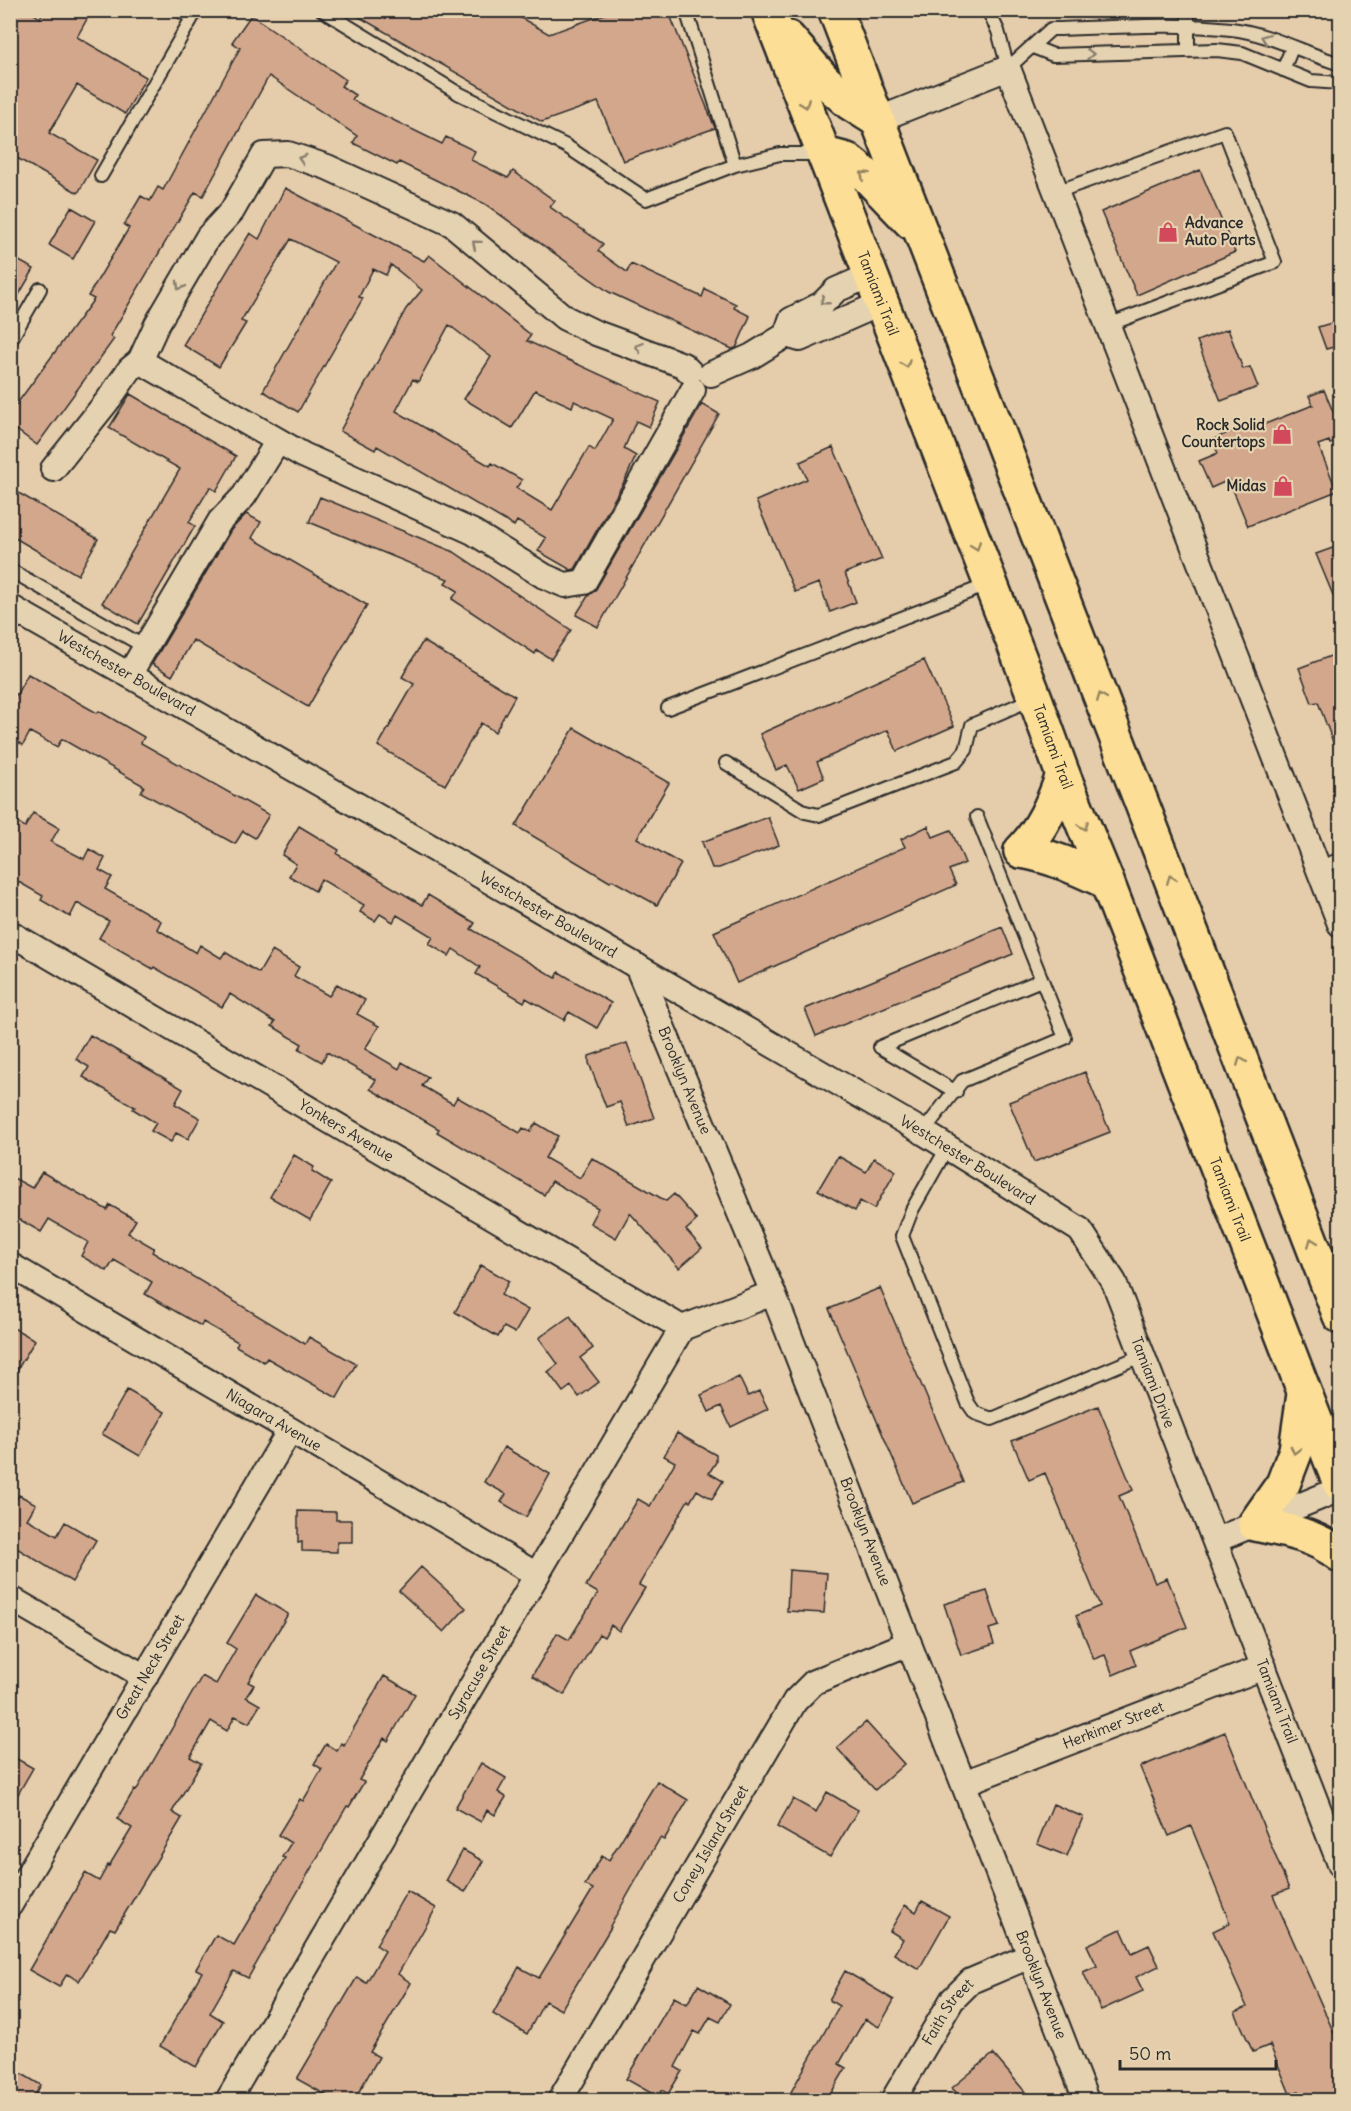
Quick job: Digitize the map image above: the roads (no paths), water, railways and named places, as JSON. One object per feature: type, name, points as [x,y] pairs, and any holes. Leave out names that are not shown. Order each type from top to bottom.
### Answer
[{"type":"main road","points":[[835,10],[1341,1317]]},
{"type":"main road","points":[[771,16],[825,81],[850,103],[877,120]]},
{"type":"main road","name":"Tamiami Trail","points":[[771,16],[1063,775],[1107,882],[1341,1487]]},
{"type":"main road","points":[[824,154],[847,160],[867,176],[920,231]]},
{"type":"main road","points":[[1008,856],[1033,838],[1053,805],[1063,775]]},
{"type":"main road","points":[[1008,856],[1038,854],[1107,882]]},
{"type":"main road","points":[[1305,1392],[1294,1457],[1283,1484],[1255,1524],[1299,1532],[1334,1549],[1341,1555]]},
{"type":"street","points":[[877,120],[1008,68],[1107,325],[1330,863],[1341,924]]},
{"type":"street","points":[[52,469],[109,399],[130,369],[140,361],[158,324],[208,237],[232,211],[264,155],[288,154],[327,167],[452,224],[565,318],[596,333],[683,365],[698,379]]},
{"type":"street","points":[[140,361],[303,455],[473,532],[544,576],[565,585],[584,582],[698,379],[752,356],[786,335],[791,320],[822,304],[836,290],[876,289]]},
{"type":"street","points":[[129,675],[220,521],[244,496],[278,441]]},
{"type":"street","name":"Westchester Boulevard","points":[[10,607],[923,1132],[1080,1230]]},
{"type":"street","name":"Yonkers Avenue","points":[[10,933],[682,1328]]},
{"type":"street","name":"Brooklyn Avenue","points":[[637,966],[773,1293],[1086,2100]]},
{"type":"street","name":"Tamiami Drive","points":[[1080,1230],[1114,1282],[1216,1540]]},
{"type":"street","name":"Niagara Avenue","points":[[10,1265],[537,1575]]},
{"type":"street","points":[[682,1328],[773,1293]]},
{"type":"street","name":"Syracuse Street","points":[[228,2100],[682,1328]]},
{"type":"street","name":"Great Neck Street","points":[[10,1905],[290,1430]]},
{"type":"street","points":[[1216,1540],[1341,1487]]},
{"type":"street","name":"Tamiami Trail","points":[[1216,1540],[1341,1864]]},
{"type":"street","points":[[10,1598],[145,1677]]},
{"type":"street","name":"Coney Island Street","points":[[560,2100],[795,1701],[814,1682],[909,1643]]},
{"type":"street","name":"Herkimer Street","points":[[964,1784],[1264,1667]]},
{"type":"street","name":"Faith Street","points":[[893,2100],[952,2000],[970,1981],[1030,1956]]},
{"type":"lane","points":[[101,176],[192,18],[179,10]]},
{"type":"lane","points":[[322,10],[458,93],[566,146],[646,199],[735,165],[780,154],[824,154]]},
{"type":"lane","points":[[686,10],[735,165]]},
{"type":"lane","points":[[988,10],[998,31],[1008,68],[1051,29],[1158,26],[1231,29],[1256,34],[1341,64]]},
{"type":"lane","points":[[1188,51],[1187,27],[1191,10]]},
{"type":"lane","points":[[1033,47],[1053,55],[1217,50],[1242,53],[1311,81],[1341,84]]},
{"type":"lane","points":[[1283,70],[1292,48]]},
{"type":"lane","points":[[1056,192],[1225,132],[1271,251],[1275,262],[1107,325]]},
{"type":"lane","points":[[10,341],[40,289]]},
{"type":"lane","points":[[10,570],[145,647]]},
{"type":"lane","points":[[668,708],[991,584]]},
{"type":"lane","points":[[726,763],[805,812],[819,815],[956,762],[966,750],[972,725],[1035,698]]},
{"type":"lane","points":[[923,1132],[956,1092],[962,1081],[1065,1038],[1041,980],[1008,856],[977,817]]},
{"type":"lane","points":[[956,1092],[880,1047],[1041,980]]},
{"type":"lane","points":[[947,1148],[912,1210],[902,1236],[968,1403],[975,1413],[992,1419],[1143,1355]]},
{"type":"place","name":"Advance Auto Parts","points":[[1168,232]]},
{"type":"place","name":"Rock Solid Countertops","points":[[1282,434]]},
{"type":"place","name":"Midas","points":[[1283,486]]}]
